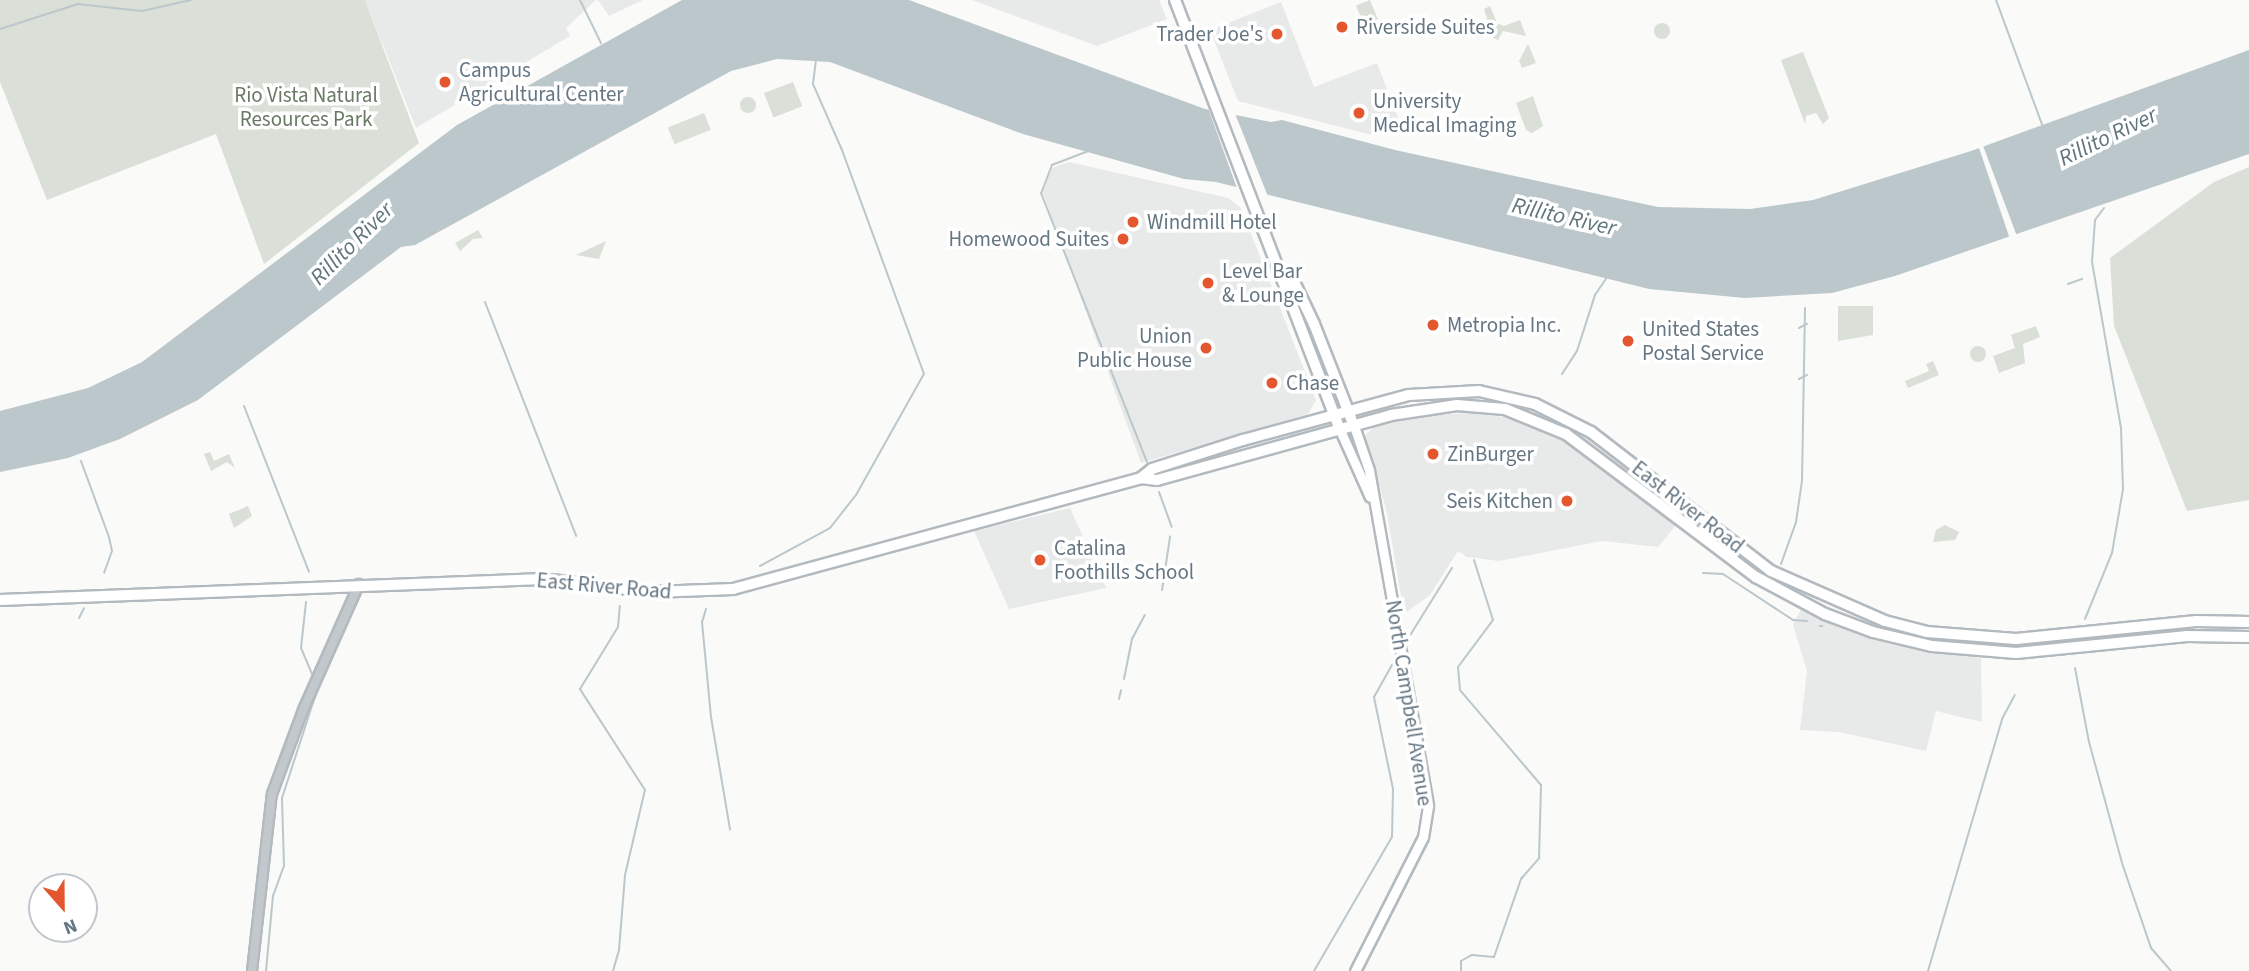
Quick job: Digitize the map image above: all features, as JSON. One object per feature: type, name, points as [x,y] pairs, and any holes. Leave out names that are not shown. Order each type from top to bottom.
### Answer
[{"type":"main road","name":"North Campbell Avenue","points":[[1175,0],[1284,277],[1283,288],[1340,430],[1374,505]]},
{"type":"main road","name":"North Campbell Avenue","points":[[1284,277],[1295,284],[1354,426],[1374,505],[1428,807],[1426,824],[1409,867],[1355,971]]},
{"type":"main road","name":"East River Road","points":[[1141,478],[1152,469],[1409,394],[1454,390],[1504,394],[1535,404],[1591,432],[1771,571],[1845,607],[1927,632],[2038,639],[2196,621],[2249,622]]},
{"type":"main road","name":"East River Road","points":[[3,596],[542,579],[663,593],[733,589],[1141,478],[1157,480],[1354,426],[1443,405],[1481,406],[1520,414],[1583,444],[1772,587],[1825,614],[1912,642],[2025,653],[2187,636],[2249,636]]},
{"type":"street","points":[[251,971],[272,794],[303,710],[359,584]]},
{"type":"shaded area","name":"Campus Agricultural Center","points":[[365,0],[596,0],[566,28],[570,36],[416,128]]},
{"type":"shaded area","name":"Campus Agricultural Center","points":[[598,0],[643,0],[609,16]]},
{"type":"shaded area","points":[[972,0],[1159,0],[1167,19],[1097,46]]},
{"type":"shaded area","points":[[1281,2],[1314,87],[1377,63],[1401,126],[1376,136],[1238,101],[1210,30]]},
{"type":"shaded area","points":[[1069,162],[1228,198],[1241,208],[1316,400],[1308,414],[1141,463],[1042,191],[1052,168]]},
{"type":"shaded area","points":[[1482,412],[1525,422],[1564,439],[1677,524],[1658,547],[1602,541],[1499,561],[1467,557],[1458,551],[1430,595],[1404,614],[1387,513],[1365,435],[1374,427],[1407,417]]},
{"type":"shaded area","name":"Catalina Foothills School","points":[[1070,508],[1106,588],[1009,609],[974,531]]},
{"type":"shaded area","points":[[1801,609],[1875,639],[1981,658],[1982,722],[1936,711],[1926,751],[1839,732],[1800,730],[1807,671],[1793,625]]},
{"type":"green space","name":"Rio Vista Natural Resources Park","points":[[0,0],[365,0],[419,143],[264,264],[216,134],[47,200],[0,82]]},
{"type":"green space","points":[[1370,0],[1381,27],[1367,33],[1356,6]]},
{"type":"green space","points":[[1490,6],[1497,23],[1504,26],[1520,20],[1526,36],[1503,31],[1498,40],[1493,38],[1484,9]]},
{"type":"green space","points":[[1662,23],[1668,25],[1668,37],[1662,39],[1656,37],[1654,31],[1656,25]]},
{"type":"green space","points":[[1528,44],[1536,63],[1522,68],[1519,61]]},
{"type":"green space","points":[[1803,52],[1829,118],[1823,124],[1816,113],[1806,116],[1805,124],[1781,60]]},
{"type":"green space","points":[[793,82],[802,106],[773,117],[764,93]]},
{"type":"green space","points":[[1533,96],[1543,126],[1532,133],[1526,130],[1516,103]]},
{"type":"green space","points":[[745,97],[751,97],[756,105],[754,111],[745,113],[740,108],[740,102]]},
{"type":"green space","points":[[704,113],[711,130],[675,144],[668,128]]},
{"type":"green space","points":[[2249,167],[2249,500],[2187,511],[2114,326],[2110,258],[2214,182]]},
{"type":"green space","points":[[478,230],[483,238],[473,239],[460,251],[455,243]]},
{"type":"green space","points":[[606,241],[599,259],[576,255]]},
{"type":"green space","points":[[1838,306],[1873,306],[1873,335],[1838,341]]},
{"type":"green space","points":[[2036,326],[2040,337],[2023,344],[2025,363],[1999,373],[1993,356],[2015,348],[2011,335]]},
{"type":"green space","points":[[1978,346],[1984,348],[1984,360],[1978,362],[1972,360],[1970,354],[1972,348]]},
{"type":"green space","points":[[1933,361],[1939,375],[1908,388],[1905,381],[1929,371],[1926,364]]},
{"type":"green space","points":[[210,452],[214,461],[229,454],[235,468],[227,462],[211,471],[204,454]]},
{"type":"green space","points":[[248,506],[252,516],[234,528],[229,514]]},
{"type":"green space","points":[[1945,525],[1959,532],[1955,540],[1933,542],[1936,530]]},
{"type":"water","name":"Rillito River","points":[[682,0],[909,0],[1205,109],[1271,122],[1282,120],[1395,150],[1658,207],[1750,209],[1813,200],[1971,151],[2249,50],[2249,154],[1895,276],[1832,293],[1745,298],[1649,289],[1216,182],[1184,179],[1023,134],[830,62],[777,59],[731,71],[415,245],[401,247],[198,400],[120,439],[68,458],[0,472],[0,411],[88,388],[142,362],[457,125]]},
{"type":"pier","points":[[1207,105],[1234,111],[1269,199],[1238,191]]},
{"type":"pier","points":[[1982,143],[2018,239],[2011,242],[1978,145]]},
{"type":"waterway","points":[[0,29],[78,4],[142,11],[191,0]]},
{"type":"waterway","points":[[580,0],[601,43]]},
{"type":"waterway","points":[[1996,0],[2043,127]]},
{"type":"waterway","points":[[760,566],[830,528],[856,495],[924,374],[842,150],[813,84],[816,59]]},
{"type":"waterway","points":[[1091,150],[1052,165],[1041,193],[1147,462]]},
{"type":"waterway","points":[[2085,619],[2112,553],[2123,489],[2121,428],[2092,262],[2095,220],[2104,208]]},
{"type":"waterway","points":[[1562,374],[1577,351],[1595,295],[1607,277]]},
{"type":"waterway","points":[[2068,284],[2082,279]]},
{"type":"waterway","points":[[485,302],[576,536]]},
{"type":"waterway","points":[[1781,564],[1796,522],[1802,481],[1805,308]]},
{"type":"waterway","points":[[1799,328],[1807,324]]},
{"type":"waterway","points":[[1799,379],[1807,375]]},
{"type":"waterway","points":[[244,406],[309,572]]},
{"type":"waterway","points":[[81,461],[112,551],[104,573]]},
{"type":"waterway","points":[[1159,492],[1172,527]]},
{"type":"waterway","points":[[1162,590],[1170,537]]},
{"type":"waterway","points":[[1461,971],[1461,961],[1472,955],[1494,957],[1521,879],[1539,858],[1541,785],[1460,690],[1458,667],[1493,620],[1474,560]]},
{"type":"waterway","points":[[1404,645],[1452,568]]},
{"type":"waterway","points":[[1703,573],[1723,574],[1793,620],[1807,621]]},
{"type":"waterway","points":[[306,602],[301,648],[314,679]]},
{"type":"waterway","points":[[613,971],[619,950],[625,875],[645,790],[580,689],[618,627],[620,606]]},
{"type":"waterway","points":[[79,618],[84,608]]},
{"type":"waterway","points":[[706,609],[702,622],[711,717],[730,829]]},
{"type":"waterway","points":[[1124,679],[1132,639],[1145,615]]},
{"type":"waterway","points":[[1314,971],[1392,837],[1393,789],[1374,697],[1397,656]]},
{"type":"waterway","points":[[2075,668],[2089,742],[2123,866],[2151,948],[2171,971]]},
{"type":"waterway","points":[[266,971],[273,896],[284,866],[282,798],[318,687]]},
{"type":"waterway","points":[[1119,699],[1121,690]]},
{"type":"waterway","points":[[1928,971],[2002,719],[2015,695]]},
{"type":"place","name":"Riverside Suites","points":[[1342,27]]},
{"type":"place","name":"Trader Joe's","points":[[1277,34]]},
{"type":"place","name":"Campus Agricultural Center","points":[[445,82]]},
{"type":"place","name":"University Medical Imaging","points":[[1359,113]]},
{"type":"place","name":"Windmill Hotel","points":[[1133,222]]},
{"type":"place","name":"Homewood Suites","points":[[1123,239]]},
{"type":"place","name":"Level Bar & Lounge","points":[[1208,283]]},
{"type":"place","name":"Metropia Inc.","points":[[1433,325]]},
{"type":"place","name":"United States Postal Service","points":[[1628,341]]},
{"type":"place","name":"Union Public House","points":[[1206,348]]},
{"type":"place","name":"Chase","points":[[1272,383]]},
{"type":"place","name":"ZinBurger","points":[[1433,454]]},
{"type":"place","name":"Seis Kitchen","points":[[1567,501]]},
{"type":"place","name":"Catalina Foothills School","points":[[1040,560]]}]
